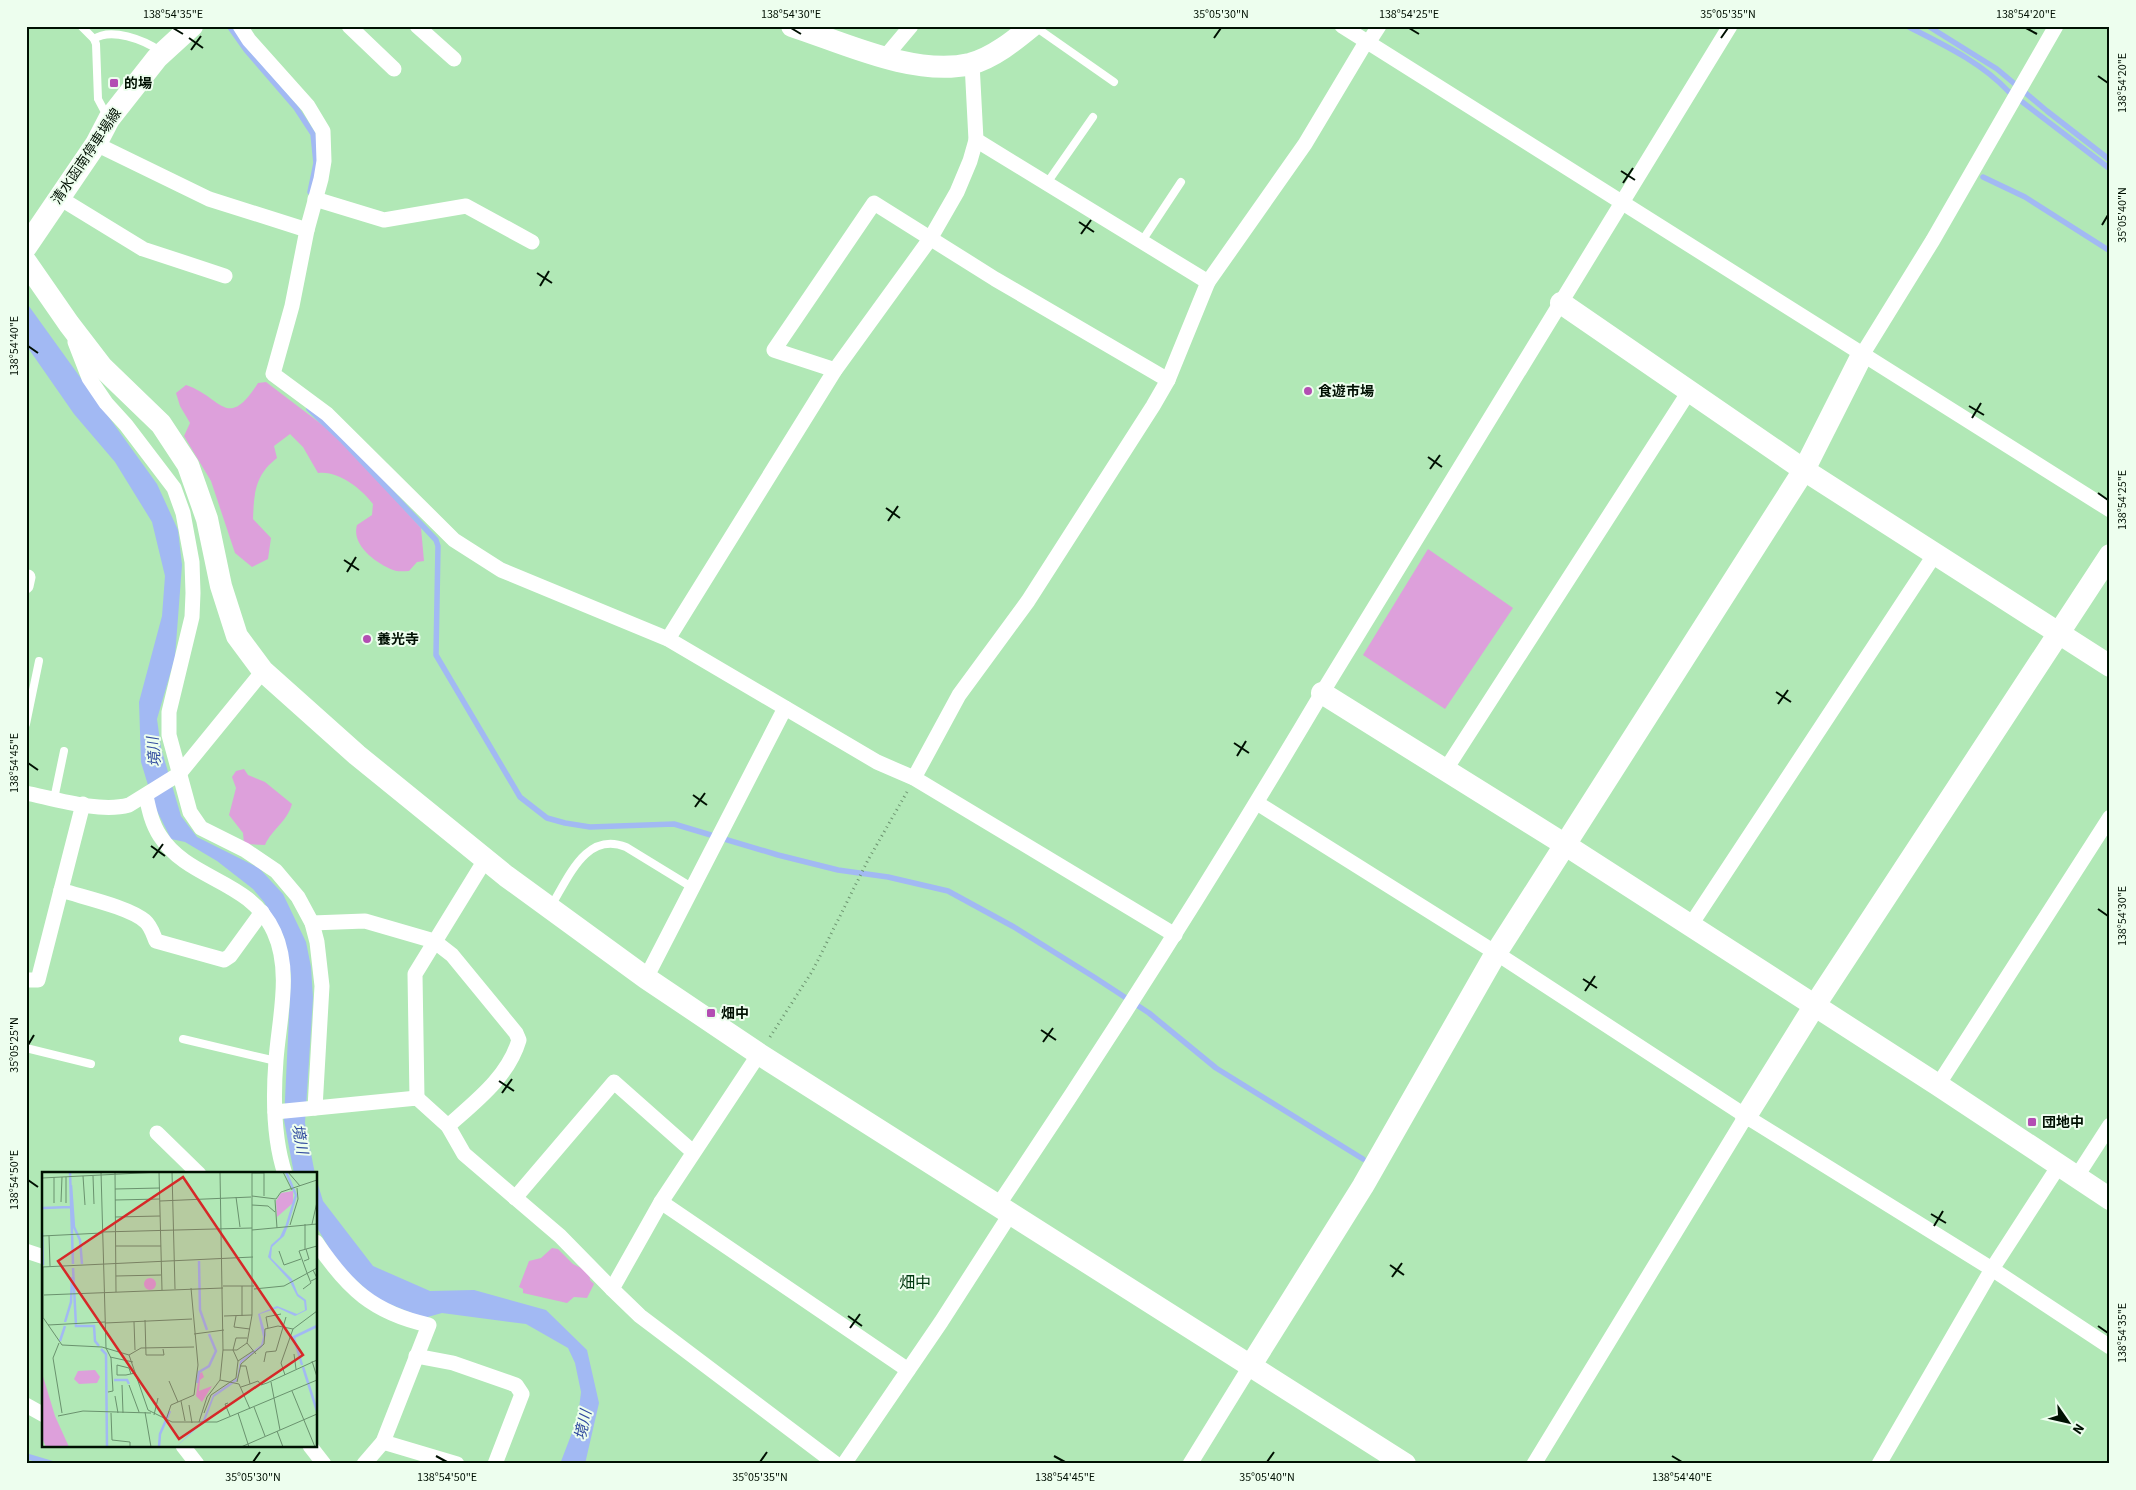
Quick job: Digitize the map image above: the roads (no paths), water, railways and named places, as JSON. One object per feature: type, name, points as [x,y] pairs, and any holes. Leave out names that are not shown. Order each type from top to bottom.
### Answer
[{"type":"street","name":"清水函南停車場線","points":[[26,247],[58,197],[96,144],[109,119],[162,52],[192,26]]},
{"type":"street","points":[[240,26],[249,40],[308,106],[320,123],[322,131],[324,161],[307,230],[292,306],[273,374],[327,414],[454,540],[501,570],[668,640],[877,762],[914,778],[1175,935]]},
{"type":"street","points":[[349,26],[394,69]]},
{"type":"street","points":[[417,26],[454,59]]},
{"type":"street","points":[[792,26],[885,57],[944,68],[972,63],[1005,46],[1033,26]]},
{"type":"street","points":[[885,57],[911,26]]},
{"type":"street","points":[[1342,26],[1620,203],[2110,510]]},
{"type":"street","points":[[914,778],[959,695],[1028,601],[1153,406],[1168,380],[1208,282],[1296,158],[1379,26]]},
{"type":"street","points":[[844,1464],[908,1370],[1098,1056],[1257,803],[1620,203],[1730,26]]},
{"type":"street","points":[[1190,1464],[1363,1186],[1496,953],[1804,470],[1862,355],[1933,240],[2056,26]]},
{"type":"street","points":[[668,640],[835,370],[930,239],[957,192],[970,161],[976,140],[972,63]]},
{"type":"street","points":[[976,140],[1208,282]]},
{"type":"street","points":[[96,144],[208,198],[307,230]]},
{"type":"street","points":[[58,197],[143,249],[225,276]]},
{"type":"street","points":[[315,199],[384,220],[466,206],[532,242]]},
{"type":"street","points":[[835,370],[774,350],[874,203],[930,239],[1168,380]]},
{"type":"street","points":[[26,262],[69,324],[102,367],[161,424],[188,465],[207,519],[221,586],[237,636],[263,671],[357,755],[485,860],[646,978],[759,1054],[1405,1464]]},
{"type":"street","points":[[1561,302],[1804,470],[2110,666]]},
{"type":"street","points":[[69,324],[89,378],[106,403],[126,425],[174,488],[182,513],[192,562],[192,617],[169,712],[169,735],[190,812],[201,828],[245,850],[276,870],[298,897],[312,923],[317,942],[322,986],[315,1108]]},
{"type":"street","points":[[1446,769],[1690,390]]},
{"type":"street","points":[[1690,926],[1935,554]]},
{"type":"street","points":[[1534,1464],[1815,1005],[2110,554]]},
{"type":"street","points":[[26,577],[28,577],[26,586]]},
{"type":"street","points":[[26,793],[82,804],[120,808],[146,796],[179,774],[263,671]]},
{"type":"street","points":[[1322,693],[1446,769],[1815,1005],[1938,1084],[2110,1199]]},
{"type":"street","points":[[646,978],[785,708]]},
{"type":"street","points":[[146,796],[153,822],[169,847],[190,866],[235,888],[262,912],[274,933],[280,953],[282,1001],[276,1061],[275,1112],[277,1142],[284,1172]]},
{"type":"street","points":[[1257,803],[1496,953],[1746,1116],[1992,1268],[2110,1347]]},
{"type":"street","points":[[26,980],[38,980],[82,804]]},
{"type":"street","points":[[1938,1084],[2110,817]]},
{"type":"street","points":[[485,860],[415,974],[417,1098],[448,1126],[464,1154],[560,1236],[640,1316],[816,1458],[836,1464]]},
{"type":"street","points":[[61,890],[130,912],[150,927],[156,941],[224,960],[230,956],[262,912]]},
{"type":"street","points":[[312,923],[365,921],[434,941],[452,955],[516,1033],[519,1040],[516,1053],[500,1078],[448,1126]]},
{"type":"street","points":[[612,1289],[661,1202],[692,1152],[759,1054]]},
{"type":"street","points":[[515,1198],[614,1082],[692,1152]]},
{"type":"street","points":[[275,1112],[417,1098]]},
{"type":"street","points":[[1879,1464],[1992,1268],[2068,1170],[2110,1125]]},
{"type":"street","points":[[157,1133],[197,1172]]},
{"type":"street","points":[[661,1202],[908,1370]]},
{"type":"street","points":[[318,1245],[349,1285],[372,1303],[392,1315],[429,1325],[383,1442],[364,1464]]},
{"type":"street","points":[[26,1252],[42,1256]]},
{"type":"street","points":[[416,1356],[452,1363],[516,1385],[522,1394],[495,1464]]},
{"type":"street","points":[[26,1405],[42,1414]]},
{"type":"street","points":[[383,1442],[457,1464]]},
{"type":"street","points":[[184,1448],[196,1464]]},
{"type":"street","points":[[312,1448],[324,1464]]},
{"type":"lane","points":[[82,26],[94,39],[98,99],[109,119]]},
{"type":"lane","points":[[1033,26],[1114,82]]},
{"type":"lane","points":[[94,39],[105,33],[119,35],[155,47],[162,52]]},
{"type":"lane","points":[[1047,183],[1093,117]]},
{"type":"lane","points":[[1142,241],[1181,182]]},
{"type":"lane","points":[[26,724],[39,661]]},
{"type":"lane","points":[[54,799],[64,752]]},
{"type":"lane","points":[[550,908],[576,865],[592,847],[605,843],[615,842],[626,846],[693,888]]},
{"type":"lane","points":[[183,1039],[276,1061]]},
{"type":"lane","points":[[26,1048],[91,1064]]},
{"type":"water","name":"境川","points":[[26,302],[157,484],[178,530],[182,565],[175,657],[157,719],[161,748],[181,816],[197,837],[259,868],[283,894],[306,942],[311,967],[313,998],[305,1123],[315,1172],[294,1172],[284,1120],[291,975],[284,937],[264,902],[253,889],[217,861],[185,842],[171,839],[154,805],[141,762],[139,702],[162,616],[165,576],[152,522],[115,462],[74,414],[26,345]]},
{"type":"water","name":"境川","points":[[318,1185],[323,1201],[373,1266],[430,1291],[474,1290],[546,1310],[587,1350],[599,1403],[585,1464],[560,1464],[578,1417],[581,1392],[575,1363],[568,1348],[526,1324],[442,1313],[424,1318],[377,1299],[339,1265],[318,1229]]},
{"type":"waterway","points":[[229,26],[246,50],[296,108],[313,134],[316,163],[310,192]]},
{"type":"waterway","points":[[1907,26],[1947,47],[1986,71],[2008,91],[2110,169]]},
{"type":"waterway","points":[[1928,26],[1997,69],[2110,160]]},
{"type":"waterway","points":[[1983,177],[2025,197],[2110,251]]},
{"type":"waterway","points":[[309,409],[343,441],[436,540],[438,546],[436,655],[520,797],[547,818],[590,827],[674,824],[778,855],[838,870],[888,877],[948,891],[1014,927],[1094,977],[1149,1013],[1216,1068],[1363,1159]]},
{"type":"waterway","points":[[26,1456],[53,1464]]},
{"type":"place","name":"的場","points":[[114,83]]},
{"type":"place","name":"食遊市場","points":[[1308,391]]},
{"type":"place","name":"養光寺","points":[[367,639]]},
{"type":"place","name":"畑中","points":[[711,1013]]},
{"type":"place","name":"団地中","points":[[2032,1122]]},
{"type":"district","name":"畑中","points":[[915,1282]]}]
